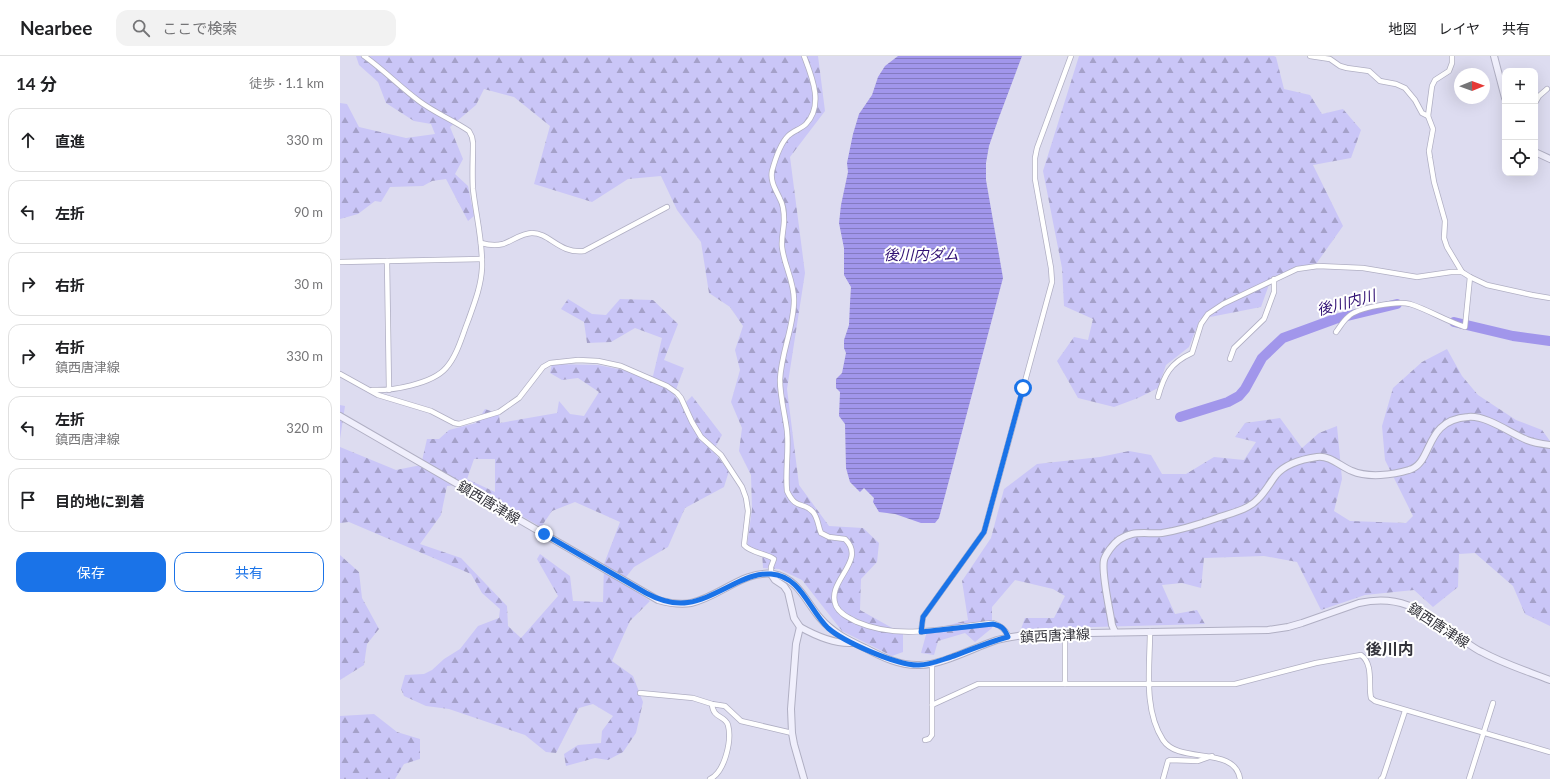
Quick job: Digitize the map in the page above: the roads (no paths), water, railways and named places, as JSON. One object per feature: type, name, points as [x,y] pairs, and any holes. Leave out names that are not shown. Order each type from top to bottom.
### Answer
[{"type":"main road","points":[[1494,56],[1502,87]]},
{"type":"main road","points":[[1538,153],[1550,159]]},
{"type":"main road","name":"鎮西唐津線","points":[[340,416],[658,600],[679,604],[690,603],[702,600],[749,577],[762,574],[778,575],[791,581],[799,589],[828,628],[854,643],[885,658],[898,662],[921,666],[932,664],[997,640],[1030,634],[1268,630],[1288,627],[1370,600],[1390,600],[1404,603],[1421,610],[1480,652],[1550,680]]},
{"type":"main road","points":[[1116,632],[1112,626],[1104,570],[1104,559],[1111,548],[1121,538],[1132,534],[1163,532],[1201,524],[1244,509],[1258,500],[1278,473],[1288,465],[1319,456],[1331,459],[1352,471],[1365,475],[1389,474],[1410,470],[1418,465],[1425,456],[1433,436],[1444,424],[1469,416],[1483,419],[1528,440],[1550,445]]},
{"type":"main road","points":[[771,574],[775,580],[784,586],[788,592],[794,618],[800,627],[818,637],[845,644],[854,643]]},
{"type":"main road","points":[[800,627],[796,644],[791,709],[792,733],[804,779]]},
{"type":"street","points":[[364,56],[382,69],[420,102],[469,131],[473,143],[473,188],[482,259],[480,284],[475,301],[446,369],[437,375],[414,385],[389,390],[370,390]]},
{"type":"street","points":[[804,56],[814,85],[816,101],[812,116],[806,125],[789,135],[782,144],[772,171],[773,186],[781,201],[784,212],[784,225],[781,239],[782,249],[792,283],[794,300],[780,380],[787,430],[787,491],[791,500],[796,504],[811,509],[814,512],[819,528],[825,536],[845,539],[852,548],[853,557],[851,563],[843,574],[834,594],[836,607],[841,613],[868,626],[888,630],[921,632],[993,624],[1000,625],[1006,631],[1008,637]]},
{"type":"street","points":[[921,632],[923,617],[984,532],[1052,282],[1051,268],[1035,179],[1035,158],[1037,148],[1071,56]]},
{"type":"street","points":[[1310,56],[1330,60],[1347,68],[1369,71],[1380,80],[1405,88],[1415,100],[1422,113],[1428,116]]},
{"type":"street","points":[[1452,56],[1452,63],[1449,71],[1435,80],[1432,86],[1428,116],[1433,130],[1429,151],[1430,158],[1434,182],[1445,222],[1444,238],[1447,247],[1462,272],[1470,277],[1487,285],[1550,298]]},
{"type":"street","points":[[1538,98],[1547,90]]},
{"type":"street","points":[[481,244],[502,244],[532,233],[540,235],[565,249],[575,252],[584,251],[667,207]]},
{"type":"street","points":[[340,262],[482,259]]},
{"type":"street","points":[[387,261],[389,390]]},
{"type":"street","points":[[1158,397],[1163,379],[1170,368],[1183,357],[1192,353],[1201,324],[1208,314],[1222,304],[1297,269],[1318,266],[1363,268],[1417,277],[1451,272],[1462,272]]},
{"type":"street","points":[[1336,332],[1348,316],[1358,311],[1397,302],[1410,304],[1452,323],[1465,327],[1470,277]]},
{"type":"street","points":[[1230,359],[1234,348],[1264,320],[1274,292],[1274,279]]},
{"type":"street","points":[[340,374],[378,395],[431,411],[459,424],[499,412],[519,398],[543,367],[555,362],[578,360],[598,361],[621,366],[667,386],[681,398],[698,432],[721,455],[742,487],[746,498],[748,512],[744,545],[754,552],[767,555],[774,559],[771,567],[771,574]]},
{"type":"street","points":[[1150,632],[1150,703],[1157,727],[1164,741],[1184,754],[1212,756],[1228,762],[1236,768],[1240,774],[1240,779]]},
{"type":"street","points":[[1065,636],[1065,684]]},
{"type":"street","points":[[932,705],[978,684],[1235,684],[1316,663],[1361,655],[1365,658],[1370,676],[1371,698],[1405,711],[1550,752]]},
{"type":"street","points":[[925,740],[930,739],[932,735],[932,664]]},
{"type":"street","points":[[640,693],[693,698],[712,704],[725,706],[741,722],[792,733]]},
{"type":"street","points":[[1469,779],[1492,703]]},
{"type":"street","points":[[710,779],[715,777],[724,764],[728,741],[728,725],[712,710],[712,704]]},
{"type":"street","points":[[1381,779],[1384,776],[1405,711]]},
{"type":"street","points":[[1163,779],[1168,761],[1170,760],[1198,761],[1212,756]]},
{"type":"water","name":"後川内ダム","points":[[898,56],[1022,56],[989,146],[986,163],[986,180],[1003,278],[939,518],[935,523],[921,523],[895,514],[879,512],[873,502],[874,498],[864,488],[860,492],[850,482],[846,468],[845,424],[839,416],[840,392],[836,388],[836,379],[842,373],[846,353],[844,348],[844,340],[849,325],[851,287],[844,275],[844,248],[839,223],[848,172],[847,163],[859,114],[872,95],[878,77],[885,66]]},
{"type":"waterway","name":"後川内川","points":[[1180,417],[1228,402],[1239,396],[1245,389],[1262,358],[1283,338],[1335,319],[1397,304]]},
{"type":"waterway","name":"後川内川","points":[[1454,322],[1513,336],[1550,341]]},
{"type":"district","name":"後川内","points":[[1390,648]]}]
